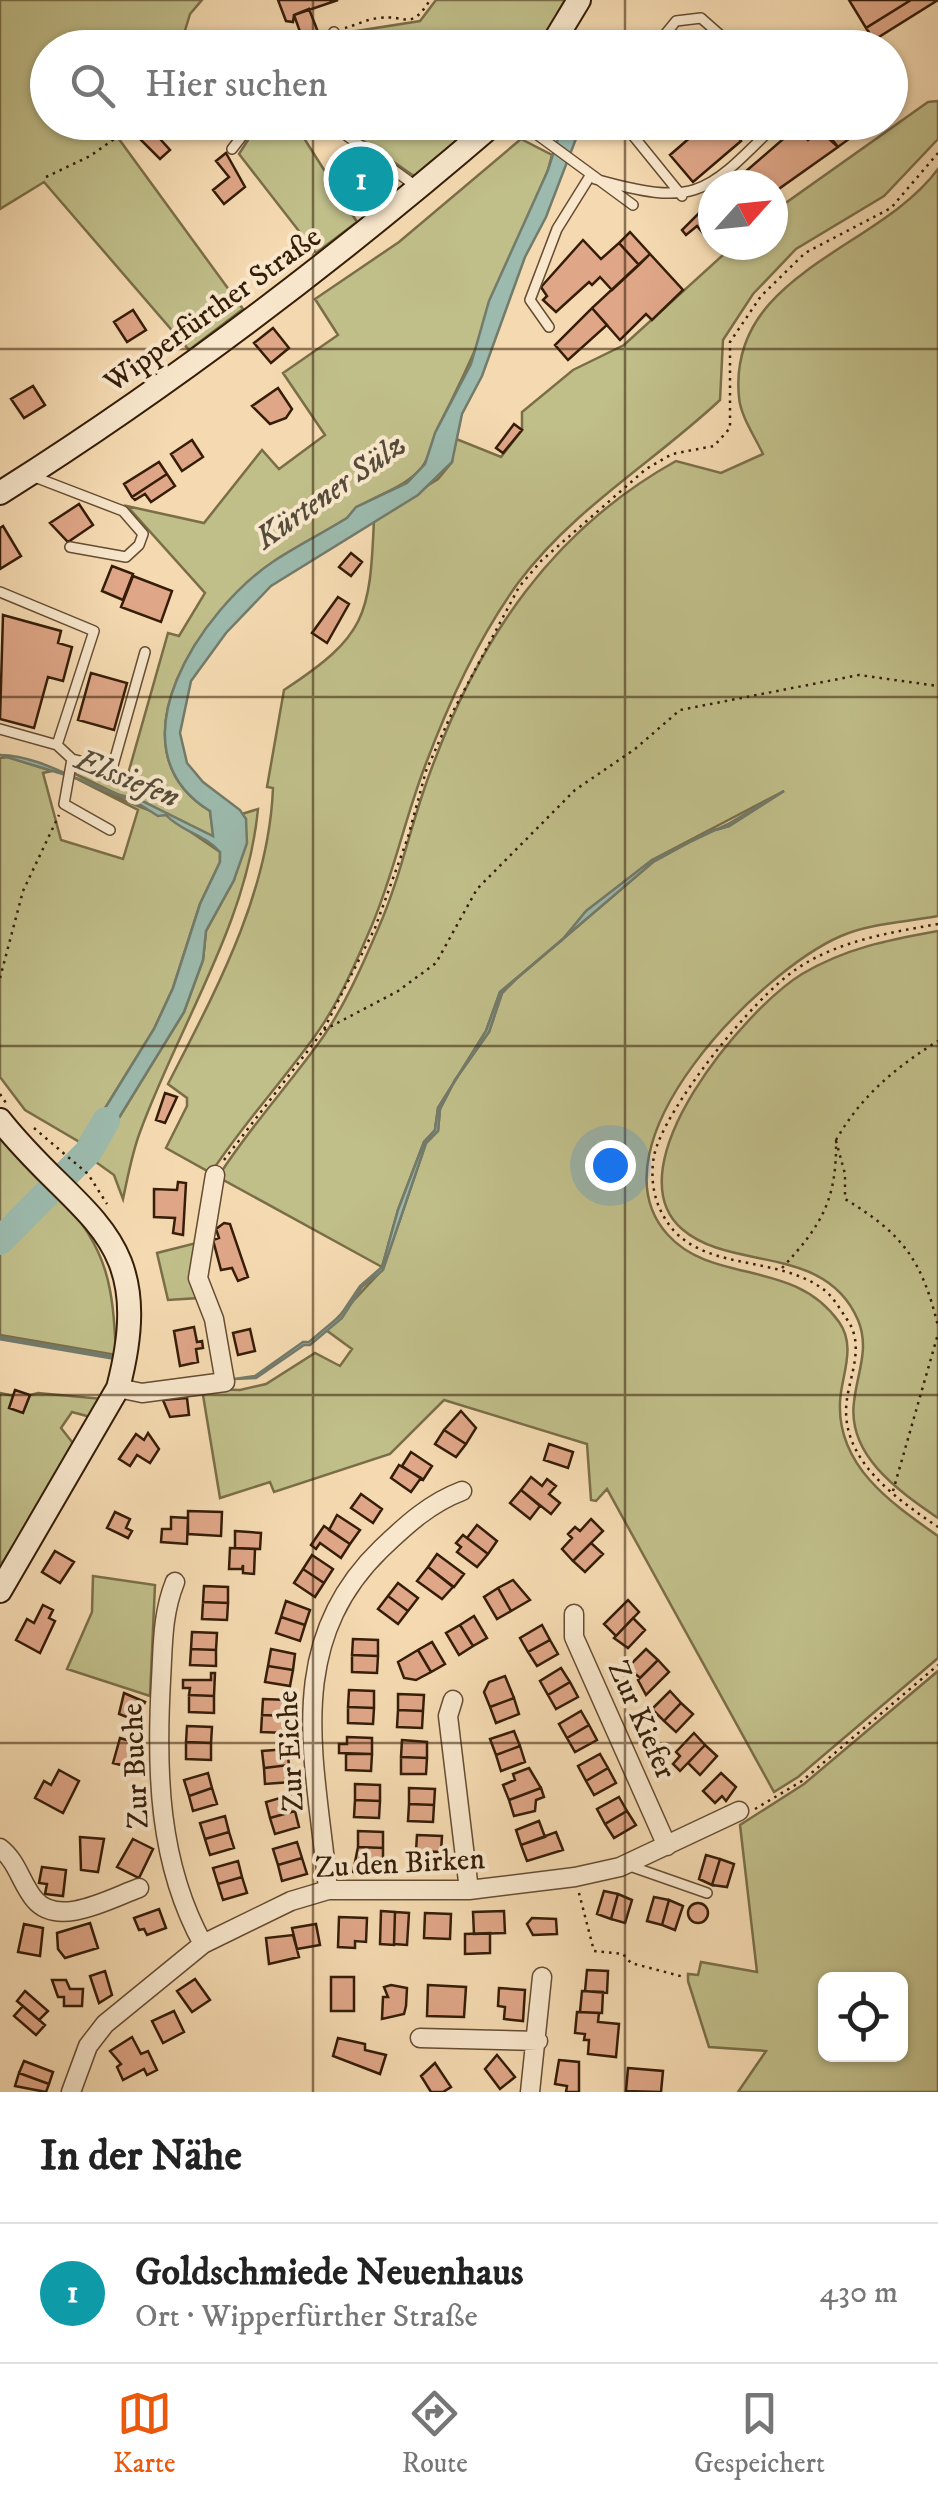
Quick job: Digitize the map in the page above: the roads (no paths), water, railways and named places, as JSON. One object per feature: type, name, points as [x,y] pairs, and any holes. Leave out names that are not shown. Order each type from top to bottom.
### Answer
[{"type":"main road","points":[[561,30],[579,0]]},
{"type":"main road","name":"Wipperfürther Straße","points":[[0,493],[230,338],[475,140]]},
{"type":"main road","points":[[0,1120],[58,1162],[83,1186],[118,1254],[128,1318],[128,1351],[118,1388],[0,1591]]},
{"type":"street","points":[[118,1388],[142,1393],[226,1382],[214,1319],[198,1278],[214,1175]]},
{"type":"street","name":"Zur Eiche","points":[[328,1890],[310,1704],[319,1650],[336,1608],[362,1568],[406,1525],[441,1499],[462,1491]]},
{"type":"street","name":"Zur Buche","points":[[175,1582],[165,1607],[159,1778],[163,1826],[181,1892],[203,1944]]},
{"type":"street","name":"Zur Kiefer","points":[[574,1614],[574,1638],[668,1846]]},
{"type":"street","points":[[453,1700],[448,1716],[469,1890]]},
{"type":"street","name":"Zu den Birken","points":[[72,2092],[83,2057],[105,2024],[203,1944],[240,1923],[328,1890],[469,1890],[575,1876],[625,1864],[739,1811]]},
{"type":"street","points":[[0,1848],[10,1856],[36,1902],[55,1911],[74,1911],[138,1888]]},
{"type":"street","points":[[530,2092],[542,1977]]},
{"type":"street","points":[[420,2038],[538,2040]]},
{"type":"lane","points":[[669,30],[676,21],[701,18],[715,30]]},
{"type":"lane","points":[[232,149],[239,140]]},
{"type":"lane","points":[[352,140],[419,189]]},
{"type":"lane","points":[[539,140],[633,205]]},
{"type":"lane","points":[[637,140],[682,196]]},
{"type":"lane","points":[[593,178],[646,194],[682,196],[706,190],[759,140]]},
{"type":"lane","points":[[548,327],[530,300],[557,229],[593,178]]},
{"type":"lane","points":[[30,474],[123,511],[142,534],[140,545],[126,557],[70,547]]},
{"type":"lane","points":[[0,592],[94,631],[57,745],[70,769],[64,804],[110,830]]},
{"type":"lane","points":[[70,769],[112,770],[145,652]]},
{"type":"lane","points":[[0,730],[57,745]]},
{"type":"lane","points":[[625,1864],[707,1893]]},
{"type":"waterway","name":"Kürtener Sülz","points":[[0,1241],[88,1152],[106,1121]]},
{"type":"waterway","points":[[0,1338],[111,1357]]},
{"type":"place","name":"Goldschmiede Neuenhaus","points":[[361,179]]},
{"type":"water label","name":"Elssiefen","points":[[127,779]]}]
